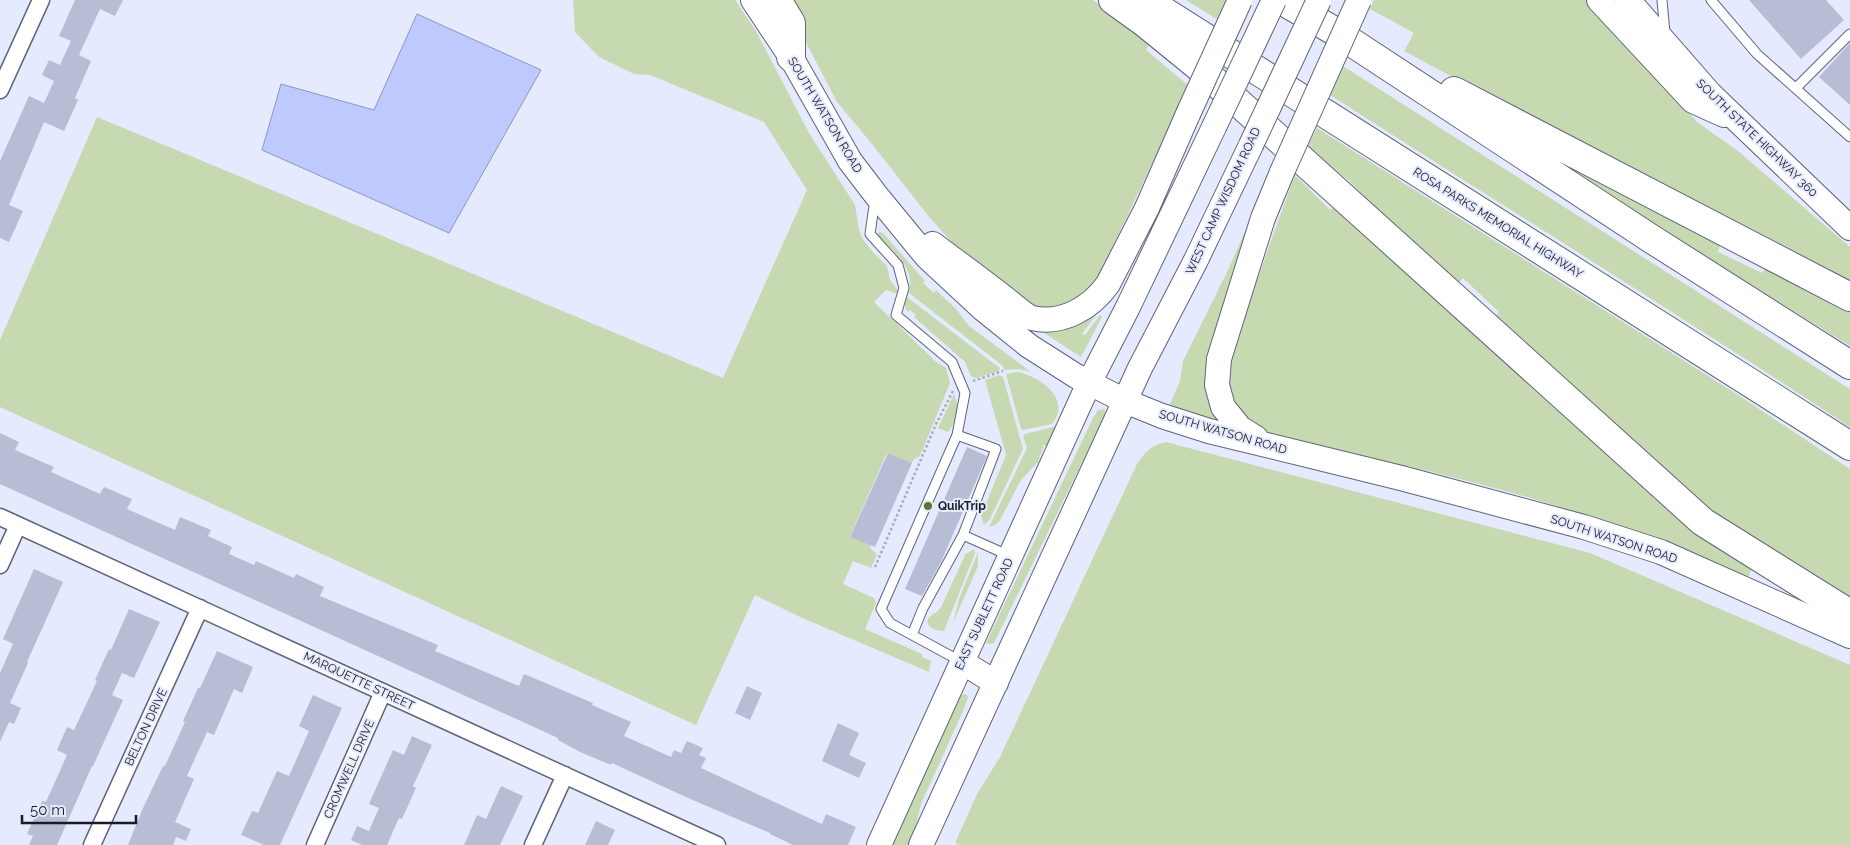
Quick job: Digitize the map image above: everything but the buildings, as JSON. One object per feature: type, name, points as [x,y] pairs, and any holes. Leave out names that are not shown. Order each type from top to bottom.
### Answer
[{"type":"highway","points":[[777,0],[791,23],[791,56]]},
{"type":"highway","points":[[1113,0],[1145,23],[1206,74],[1704,522],[1850,614]]},
{"type":"highway","name":"ROSA PARKS MEMORIAL HIGHWAY","points":[[1146,0],[1850,446]]},
{"type":"highway","points":[[1281,0],[1336,32],[1650,238],[1850,366]]},
{"type":"highway","points":[[1336,32],[1526,128],[1850,297]]},
{"type":"main road","name":"SOUTH WATSON ROAD","points":[[753,0],[791,56],[850,161],[927,257],[983,309],[1029,346],[1090,383],[1125,401],[1209,430],[1401,478],[1584,527],[1661,552],[1850,636]]},
{"type":"main road","points":[[894,215],[1030,317],[1051,320],[1073,314],[1089,306],[1108,284],[1147,208],[1240,0]]},
{"type":"main road","points":[[1090,383],[1128,308],[1274,0]]},
{"type":"main road","name":"WEST CAMP WISDOM ROAD","points":[[1125,401],[1196,260],[1319,0]]},
{"type":"main road","points":[[1270,446],[1240,428],[1222,407],[1216,385],[1219,359],[1263,218],[1359,0]]},
{"type":"main road","points":[[1599,0],[1693,101],[1735,120]]},
{"type":"main road","name":"SOUTH STATE HIGHWAY 360","points":[[1628,0],[1667,46],[1735,120],[1850,228]]},
{"type":"main road","name":"EAST SUBLETT ROAD","points":[[878,845],[1090,383]]},
{"type":"main road","points":[[921,845],[1125,401]]},
{"type":"main road","points":[[962,662],[996,683]]},
{"type":"street","points":[[0,90],[41,0]]},
{"type":"street","name":"MARQUETTE STREET","points":[[0,517],[717,845]]},
{"type":"street","points":[[0,565],[18,525]]},
{"type":"street","name":"BELTON DRIVE","points":[[92,845],[200,608]]},
{"type":"street","name":"CROMWELL DRIVE","points":[[315,845],[384,692]]},
{"type":"street","points":[[533,845],[565,775]]},
{"type":"lane","points":[[1662,0],[1662,21],[1667,46]]},
{"type":"lane","points":[[1711,0],[1757,54],[1850,137]]},
{"type":"lane","points":[[1796,88],[1850,34]]},
{"type":"lane","points":[[876,195],[870,234],[898,265],[904,288],[896,315],[952,362],[965,393],[957,435],[881,609],[890,623],[962,662]]},
{"type":"lane","points":[[912,635],[923,608],[963,535],[996,449],[957,435]]},
{"type":"lane","points":[[963,535],[1011,556]]},
{"type":"path","points":[[974,380],[1003,371]]},
{"type":"path","points":[[875,568],[951,392]]},
{"type":"green space","points":[[573,0],[735,0],[756,31],[809,133],[855,205],[862,238],[887,266],[890,280],[899,292],[895,293],[886,290],[874,302],[935,361],[946,368],[950,383],[920,456],[914,459],[912,463],[887,453],[850,536],[871,545],[870,548],[877,554],[871,568],[853,561],[843,584],[874,598],[876,603],[865,629],[922,654],[922,657],[931,661],[929,672],[800,617],[755,595],[696,725],[0,407],[0,340],[97,117],[723,378],[807,190],[764,122],[650,75],[634,74],[599,57],[575,32]]},
{"type":"green space","points":[[784,0],[1093,0],[1151,41],[1146,50],[1189,86],[1094,286],[1076,301],[1061,308],[1035,307],[977,270],[930,218],[837,102]]},
{"type":"green space","points":[[1186,0],[1227,0],[1218,20]]},
{"type":"green space","points":[[1374,0],[1588,0],[1697,122],[1738,151],[1850,247],[1850,283],[1510,108],[1404,51],[1414,33],[1370,9]]},
{"type":"green space","points":[[1343,66],[1850,389],[1850,427],[1330,95]]},
{"type":"green space","points":[[1317,128],[1735,393],[1850,469],[1850,608],[1697,507],[1532,354],[1516,334],[1496,316],[1499,312],[1463,278],[1458,283],[1438,268],[1347,179],[1307,148]]},
{"type":"green space","points":[[1520,141],[1720,245],[1718,252],[1762,273],[1768,265],[1850,309],[1850,346]]},
{"type":"green space","points":[[1295,175],[1330,210],[1337,203],[1439,300],[1637,482],[1682,518],[1753,567],[1748,577],[1642,535],[1561,507],[1436,473],[1272,435],[1257,427],[1245,417],[1236,404],[1231,389],[1229,378],[1232,355]]},
{"type":"green space","points":[[1252,215],[1220,422],[1169,406],[1180,381],[1183,361],[1229,268]]},
{"type":"green space","points":[[879,231],[884,234],[925,281],[923,283],[934,293],[936,290],[957,310],[969,326],[1031,372],[1019,369],[1004,370],[1003,366],[909,293],[910,284],[906,268],[878,235]]},
{"type":"green space","points":[[907,297],[1000,368],[999,371],[976,378],[971,376],[965,362],[914,317],[916,315],[910,310],[908,312],[905,305]]},
{"type":"green space","points":[[1099,311],[1082,334],[1085,335],[1100,315],[1102,317],[1081,357],[1041,331]]},
{"type":"green space","points":[[1018,372],[1036,379],[1051,390],[1058,406],[1057,415],[1052,424],[1021,429],[1006,374]]},
{"type":"green space","points":[[999,375],[1003,377],[1023,449],[990,519],[984,525],[981,516],[1006,455],[985,380]]},
{"type":"green space","points":[[954,394],[958,409],[956,418],[948,432],[938,428]]},
{"type":"green space","points":[[1104,409],[1106,413],[994,643],[986,643],[1093,418],[1098,410]]},
{"type":"green space","points":[[1057,426],[1047,446],[1044,445],[1038,462],[1021,480],[1000,520],[995,525],[989,527],[1027,448],[1023,436]]},
{"type":"green space","points":[[1166,442],[1590,553],[1850,665],[1850,845],[960,845],[955,843],[977,794],[1000,757],[1137,464],[1149,450],[1156,445]]},
{"type":"green space","points":[[974,549],[975,553],[944,631],[933,628],[927,621],[941,607],[966,553]]},
{"type":"green space","points":[[978,552],[978,566],[953,623],[959,599]]},
{"type":"green space","points":[[966,694],[968,697],[963,711],[921,804],[911,845],[892,845],[961,695]]},
{"type":"water","points":[[417,14],[541,70],[449,233],[262,150],[281,84],[374,110]]},
{"type":"place","name":"QuikTrip","points":[[928,506]]}]
